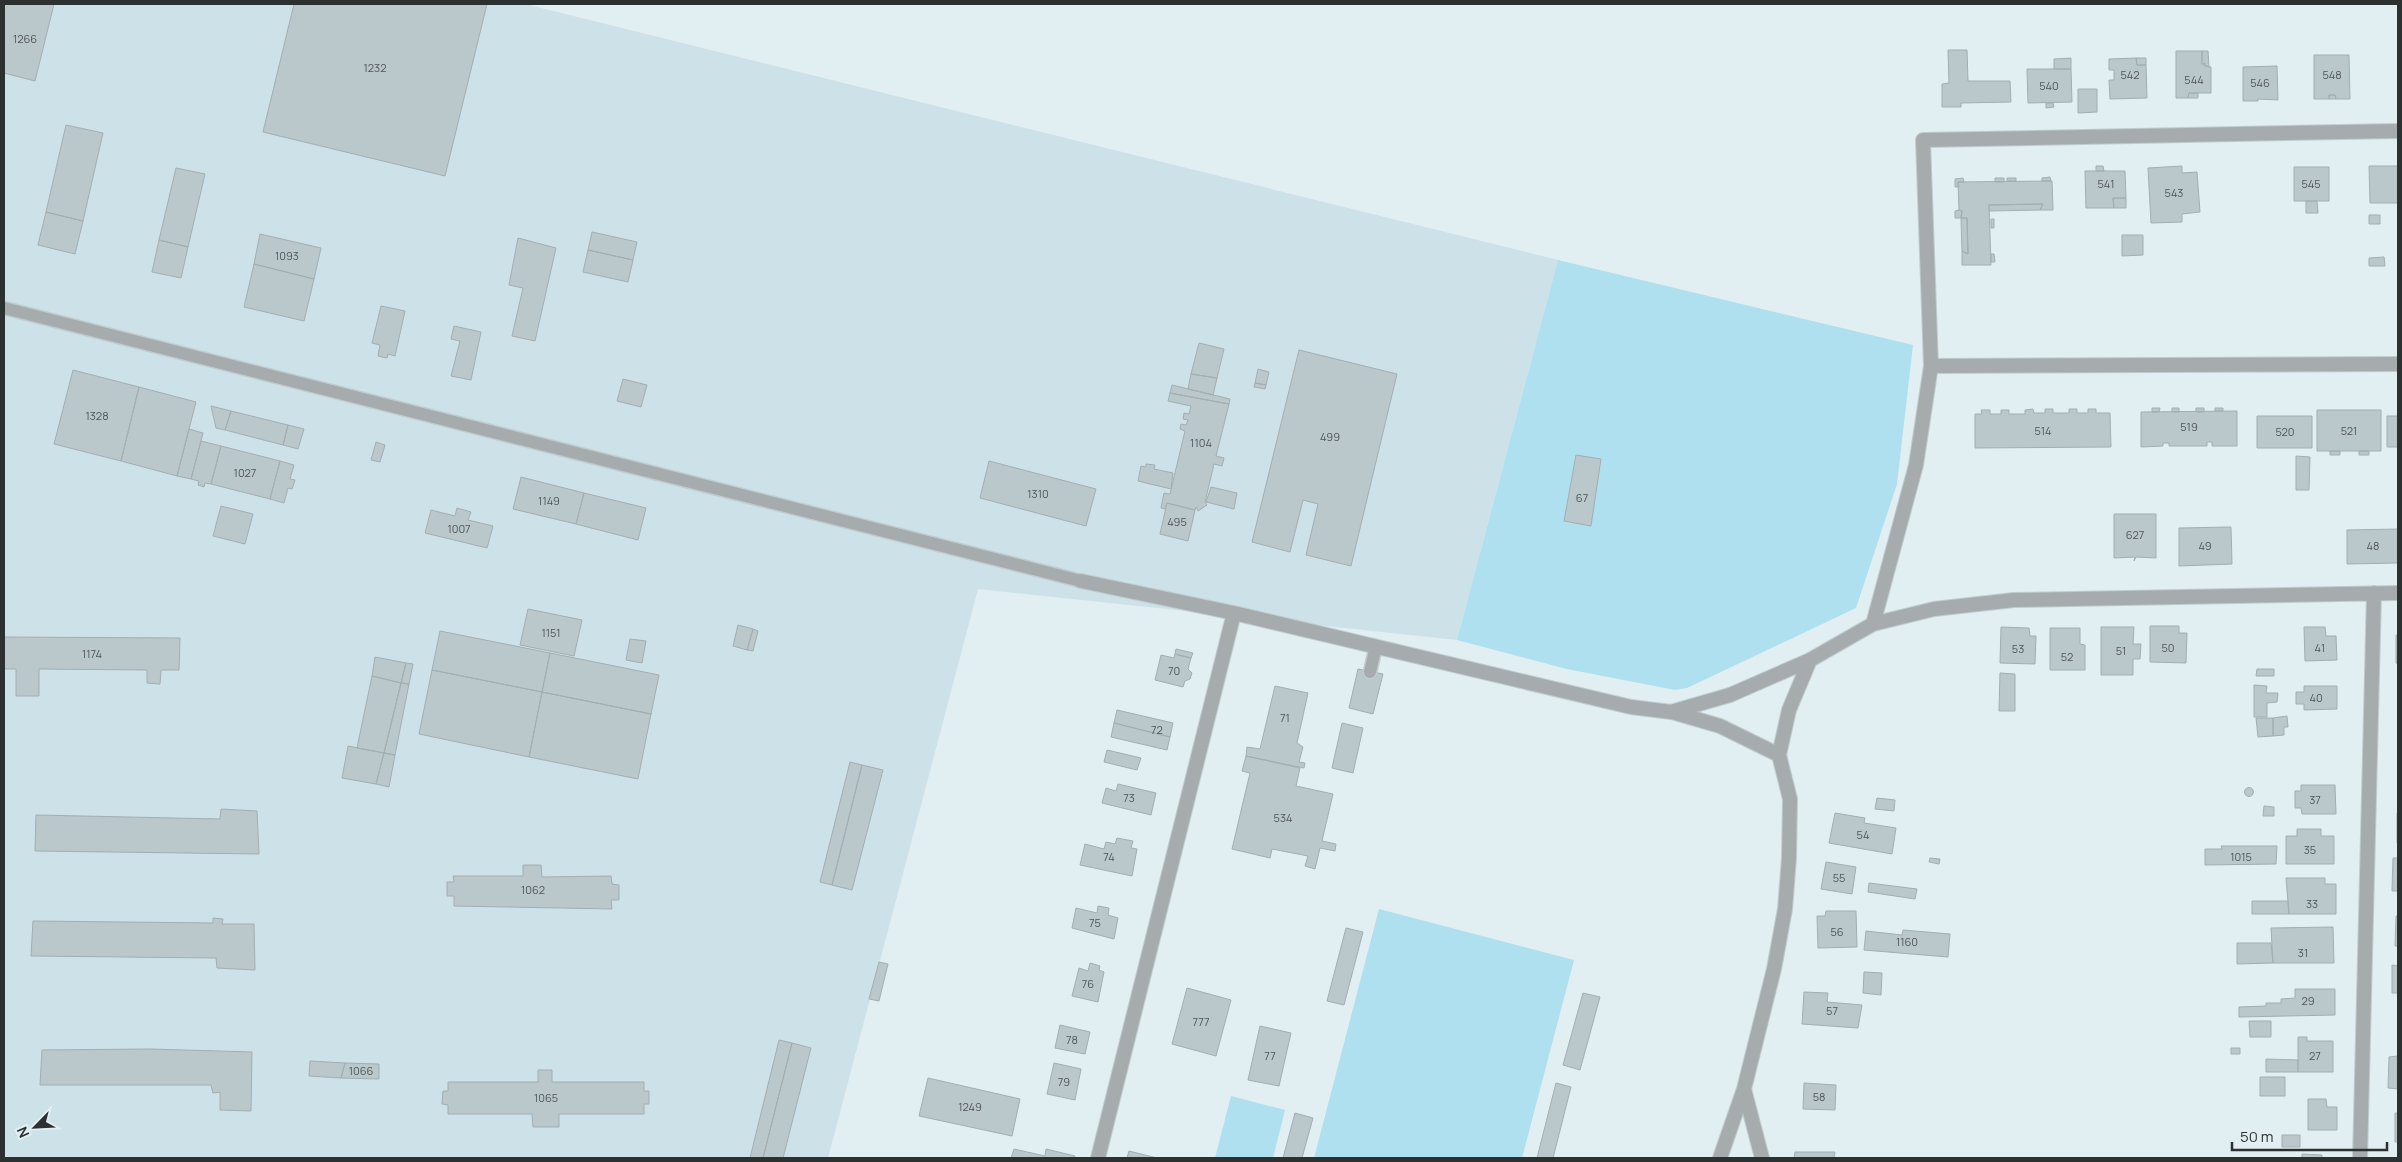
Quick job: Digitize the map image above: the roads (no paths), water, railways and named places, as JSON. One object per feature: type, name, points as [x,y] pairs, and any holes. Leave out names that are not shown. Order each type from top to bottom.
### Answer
[{"type":"street","points":[[1873,624],[1916,465],[1931,366],[1923,140],[2398,131]]},
{"type":"street","points":[[1931,366],[2398,364]]},
{"type":"street","points":[[1081,581],[1234,613],[1632,707],[1671,712],[1720,726],[1779,755]]},
{"type":"street","points":[[2360,1158],[2374,593]]},
{"type":"street","points":[[1671,712],[1730,695],[1810,660],[1873,624],[1934,608],[2014,600],[2398,593]]},
{"type":"street","points":[[1098,1158],[1234,613]]},
{"type":"street","points":[[1720,1158],[1744,1089],[1774,969],[1785,909],[1789,858],[1790,799],[1779,755],[1789,710],[1810,660]]},
{"type":"street","points":[[1744,1089],[1762,1158]]},
{"type":"lane","points":[[4,308],[1081,581]]},
{"type":"lane","points":[[1370,672],[1376,646]]}]
